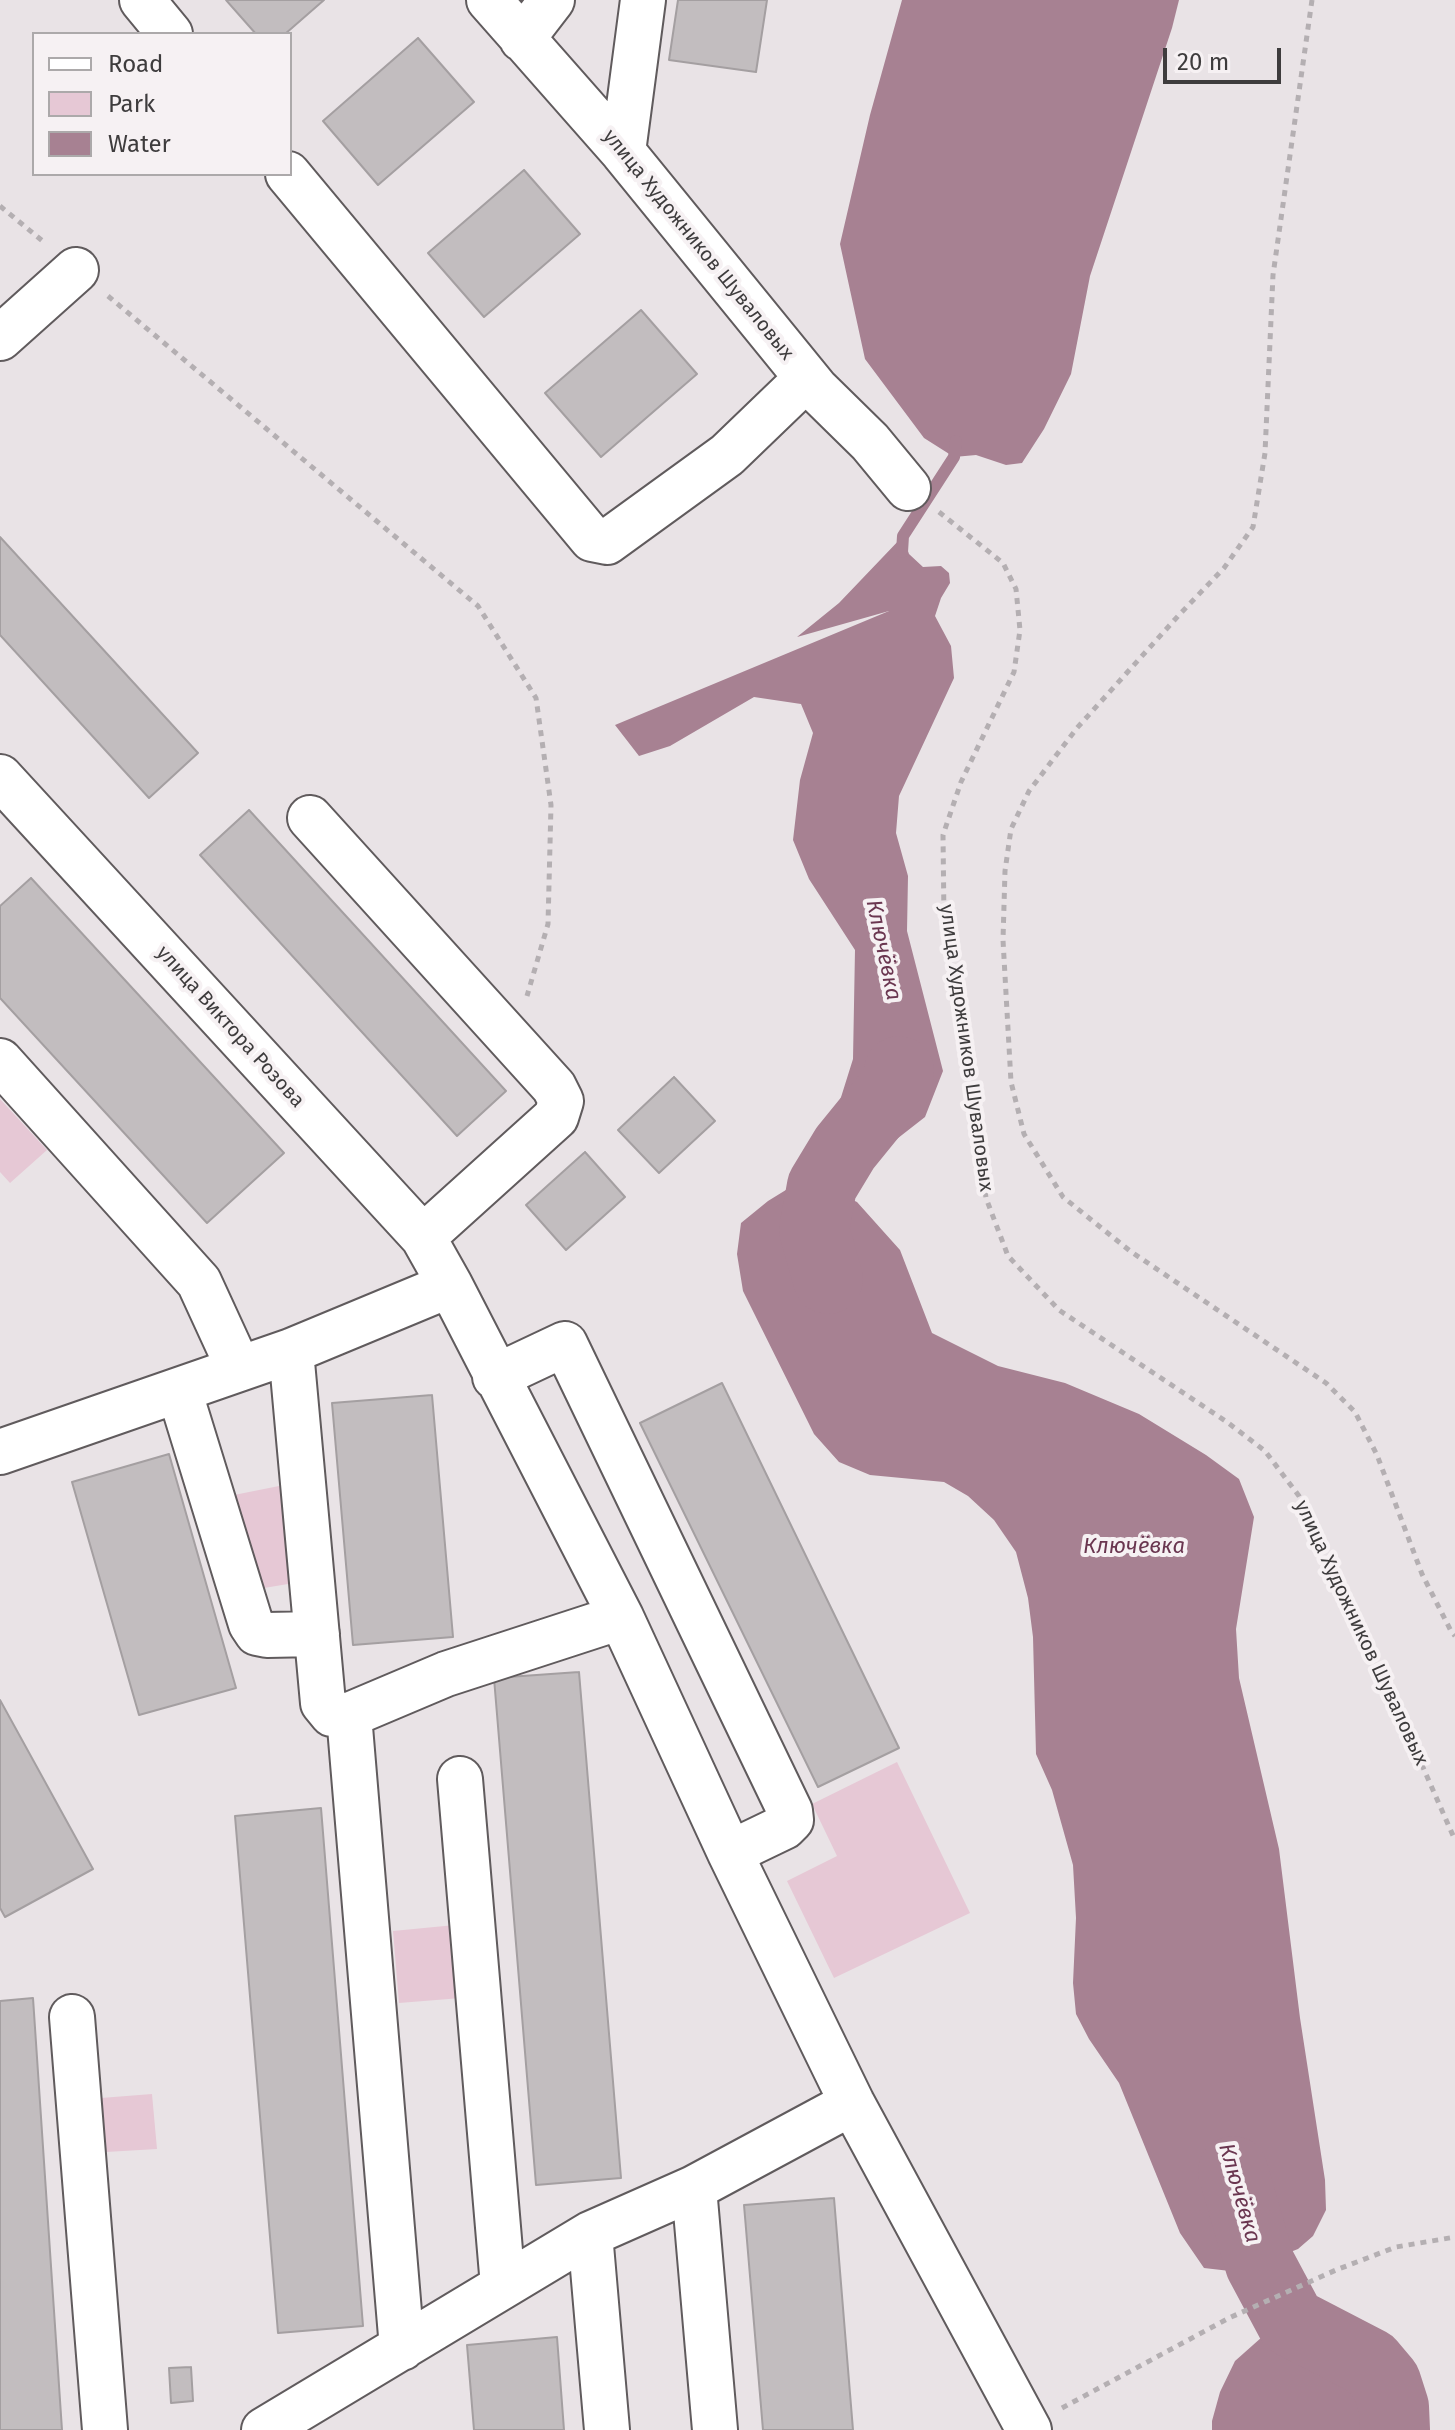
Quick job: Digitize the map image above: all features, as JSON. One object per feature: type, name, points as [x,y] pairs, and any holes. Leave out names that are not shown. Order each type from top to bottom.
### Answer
[{"type":"street","points":[[142,0],[168,32]]},
{"type":"street","name":"улица Художников Шуваловых","points":[[489,0],[623,152],[807,378],[870,442],[908,488]]},
{"type":"street","points":[[522,39],[552,0]]},
{"type":"street","points":[[623,152],[643,0]]},
{"type":"street","points":[[290,176],[592,539],[607,542],[727,455],[807,378]]},
{"type":"street","points":[[0,338],[76,270]]},
{"type":"street","name":"улица Виктора Розова","points":[[8,801],[423,1237],[621,1617],[730,1853],[852,2103],[1028,2428]]},
{"type":"street","points":[[310,818],[554,1087],[561,1101],[556,1117],[423,1237]]},
{"type":"street","points":[[0,1061],[199,1282],[239,1369]]},
{"type":"street","points":[[0,1452],[291,1351],[450,1285]]},
{"type":"street","points":[[495,1377],[565,1344],[790,1811],[791,1820],[784,1827],[730,1853]]},
{"type":"street","points":[[291,1351],[323,1703],[332,1714],[349,1715],[446,1674],[621,1617]]},
{"type":"street","points":[[179,1390],[251,1624],[257,1633],[267,1635],[317,1634]]},
{"type":"street","points":[[349,1715],[402,2348]]},
{"type":"street","points":[[460,1779],[503,2286]]},
{"type":"street","points":[[72,2017],[105,2430]]},
{"type":"street","points":[[264,2430],[331,2411],[402,2348],[590,2234],[694,2188],[852,2103]]},
{"type":"street","points":[[694,2188],[715,2430]]},
{"type":"street","points":[[590,2234],[607,2430]]},
{"type":"path","points":[[1312,0],[1273,275],[1265,453],[1253,527],[1224,568],[1077,728],[1029,791],[1011,829],[1005,871],[1003,940],[1011,1082],[1024,1134],[1063,1197],[1130,1251],[1326,1383],[1355,1412],[1377,1455],[1422,1574],[1455,1636]]},
{"type":"path","points":[[0,206],[478,606],[536,698],[551,805],[548,924],[513,1042]]},
{"type":"path","name":"улица Художников Шуваловых","points":[[978,541],[1003,563],[1016,589],[1020,630],[1014,672],[961,782],[943,835],[944,919],[960,1004],[986,1198],[1008,1256],[1059,1310],[1227,1422],[1265,1451],[1299,1496],[1344,1588],[1455,1840]]},
{"type":"path","points":[[1028,2428],[1229,2318],[1336,2270],[1396,2247],[1455,2237]]},
{"type":"green space","points":[[0,1099],[47,1150],[10,1183],[0,1172]]},
{"type":"green space","points":[[284,1485],[294,1583],[258,1589],[229,1496]]},
{"type":"green space","points":[[897,1762],[970,1913],[834,1978],[787,1881],[837,1856],[812,1804]]},
{"type":"green space","points":[[455,1925],[461,1998],[399,2003],[393,1931]]},
{"type":"green space","points":[[152,2094],[157,2149],[106,2152],[101,2098]]},
{"type":"water","points":[[902,0],[1179,0],[1090,276],[1071,374],[1044,429],[1022,463],[1006,465],[976,455],[954,457],[924,438],[865,359],[840,244],[870,115]]},
{"type":"water","name":"Ключёвка","points":[[903,536],[909,554],[923,567],[941,566],[949,573],[950,583],[935,616],[951,646],[954,678],[899,796],[896,833],[908,876],[907,931],[943,1071],[925,1117],[893,1142],[869,1151],[845,1148],[835,1134],[837,1110],[853,1059],[855,950],[809,879],[793,840],[800,780],[813,733],[801,704],[754,697],[670,746],[639,756],[615,725],[889,611],[797,637],[839,603]]},
{"type":"water","name":"Ключёвка","points":[[794,1185],[822,1186],[857,1202],[900,1250],[932,1333],[998,1366],[1065,1383],[1139,1414],[1239,1479],[1254,1517],[1236,1629],[1239,1678],[1279,1849],[1300,2018],[1325,2180],[1326,2210],[1313,2236],[1298,2249],[1260,2264],[1230,2271],[1204,2268],[1180,2233],[1119,2083],[1076,2014],[1073,1865],[1052,1790],[1036,1754],[1033,1637],[1028,1598],[1016,1552],[994,1520],[968,1496],[944,1482],[870,1475],[839,1462],[814,1434],[743,1291],[737,1254],[741,1223]]},
{"type":"water","points":[[1294,2312],[1310,2325],[1335,2322],[1360,2341],[1366,2354],[1380,2360],[1391,2371],[1402,2391],[1400,2421],[1403,2430],[1212,2430],[1220,2392],[1235,2361],[1283,2315]]},
{"type":"building","points":[[226,0],[324,0],[287,32],[254,32]]},
{"type":"building","points":[[678,0],[767,0],[756,72],[669,60]]},
{"type":"building","points":[[418,38],[474,102],[378,185],[323,121]]},
{"type":"building","points":[[524,170],[580,234],[484,317],[428,253]]},
{"type":"building","points":[[641,310],[697,374],[601,457],[545,393]]},
{"type":"building","points":[[0,537],[198,753],[149,798],[0,635]]},
{"type":"building","points":[[249,810],[506,1091],[457,1136],[200,855]]},
{"type":"building","points":[[31,878],[284,1153],[207,1223],[0,998],[0,906]]},
{"type":"building","points":[[674,1077],[715,1121],[659,1173],[618,1130]]},
{"type":"building","points":[[585,1152],[625,1197],[566,1250],[526,1205]]},
{"type":"building","points":[[722,1383],[899,1748],[818,1787],[640,1423]]},
{"type":"building","points":[[432,1395],[453,1637],[353,1645],[332,1403]]},
{"type":"building","points":[[169,1454],[236,1688],[139,1715],[72,1482]]},
{"type":"building","points":[[579,1672],[621,2178],[536,2185],[494,1678]]},
{"type":"building","points":[[0,1700],[93,1869],[5,1917],[0,1908]]},
{"type":"building","points":[[321,1808],[363,2326],[278,2333],[235,1816]]},
{"type":"building","points":[[33,1998],[62,2430],[0,2430],[0,2001]]},
{"type":"building","points":[[834,2198],[853,2430],[763,2430],[744,2205]]},
{"type":"building","points":[[557,2337],[564,2430],[474,2430],[467,2345]]},
{"type":"building","points":[[191,2367],[193,2401],[171,2403],[169,2368]]},
{"type":"waterway","points":[[902,552],[903,536],[954,457],[956,441]]},
{"type":"waterway","name":"Ключёвка","points":[[828,1279],[814,1230],[822,1186],[845,1148],[897,1084],[899,1071]]},
{"type":"waterway","name":"Ключёвка","points":[[1233,2171],[1260,2264],[1291,2322],[1370,2363],[1386,2382],[1394,2407],[1395,2430]]}]
